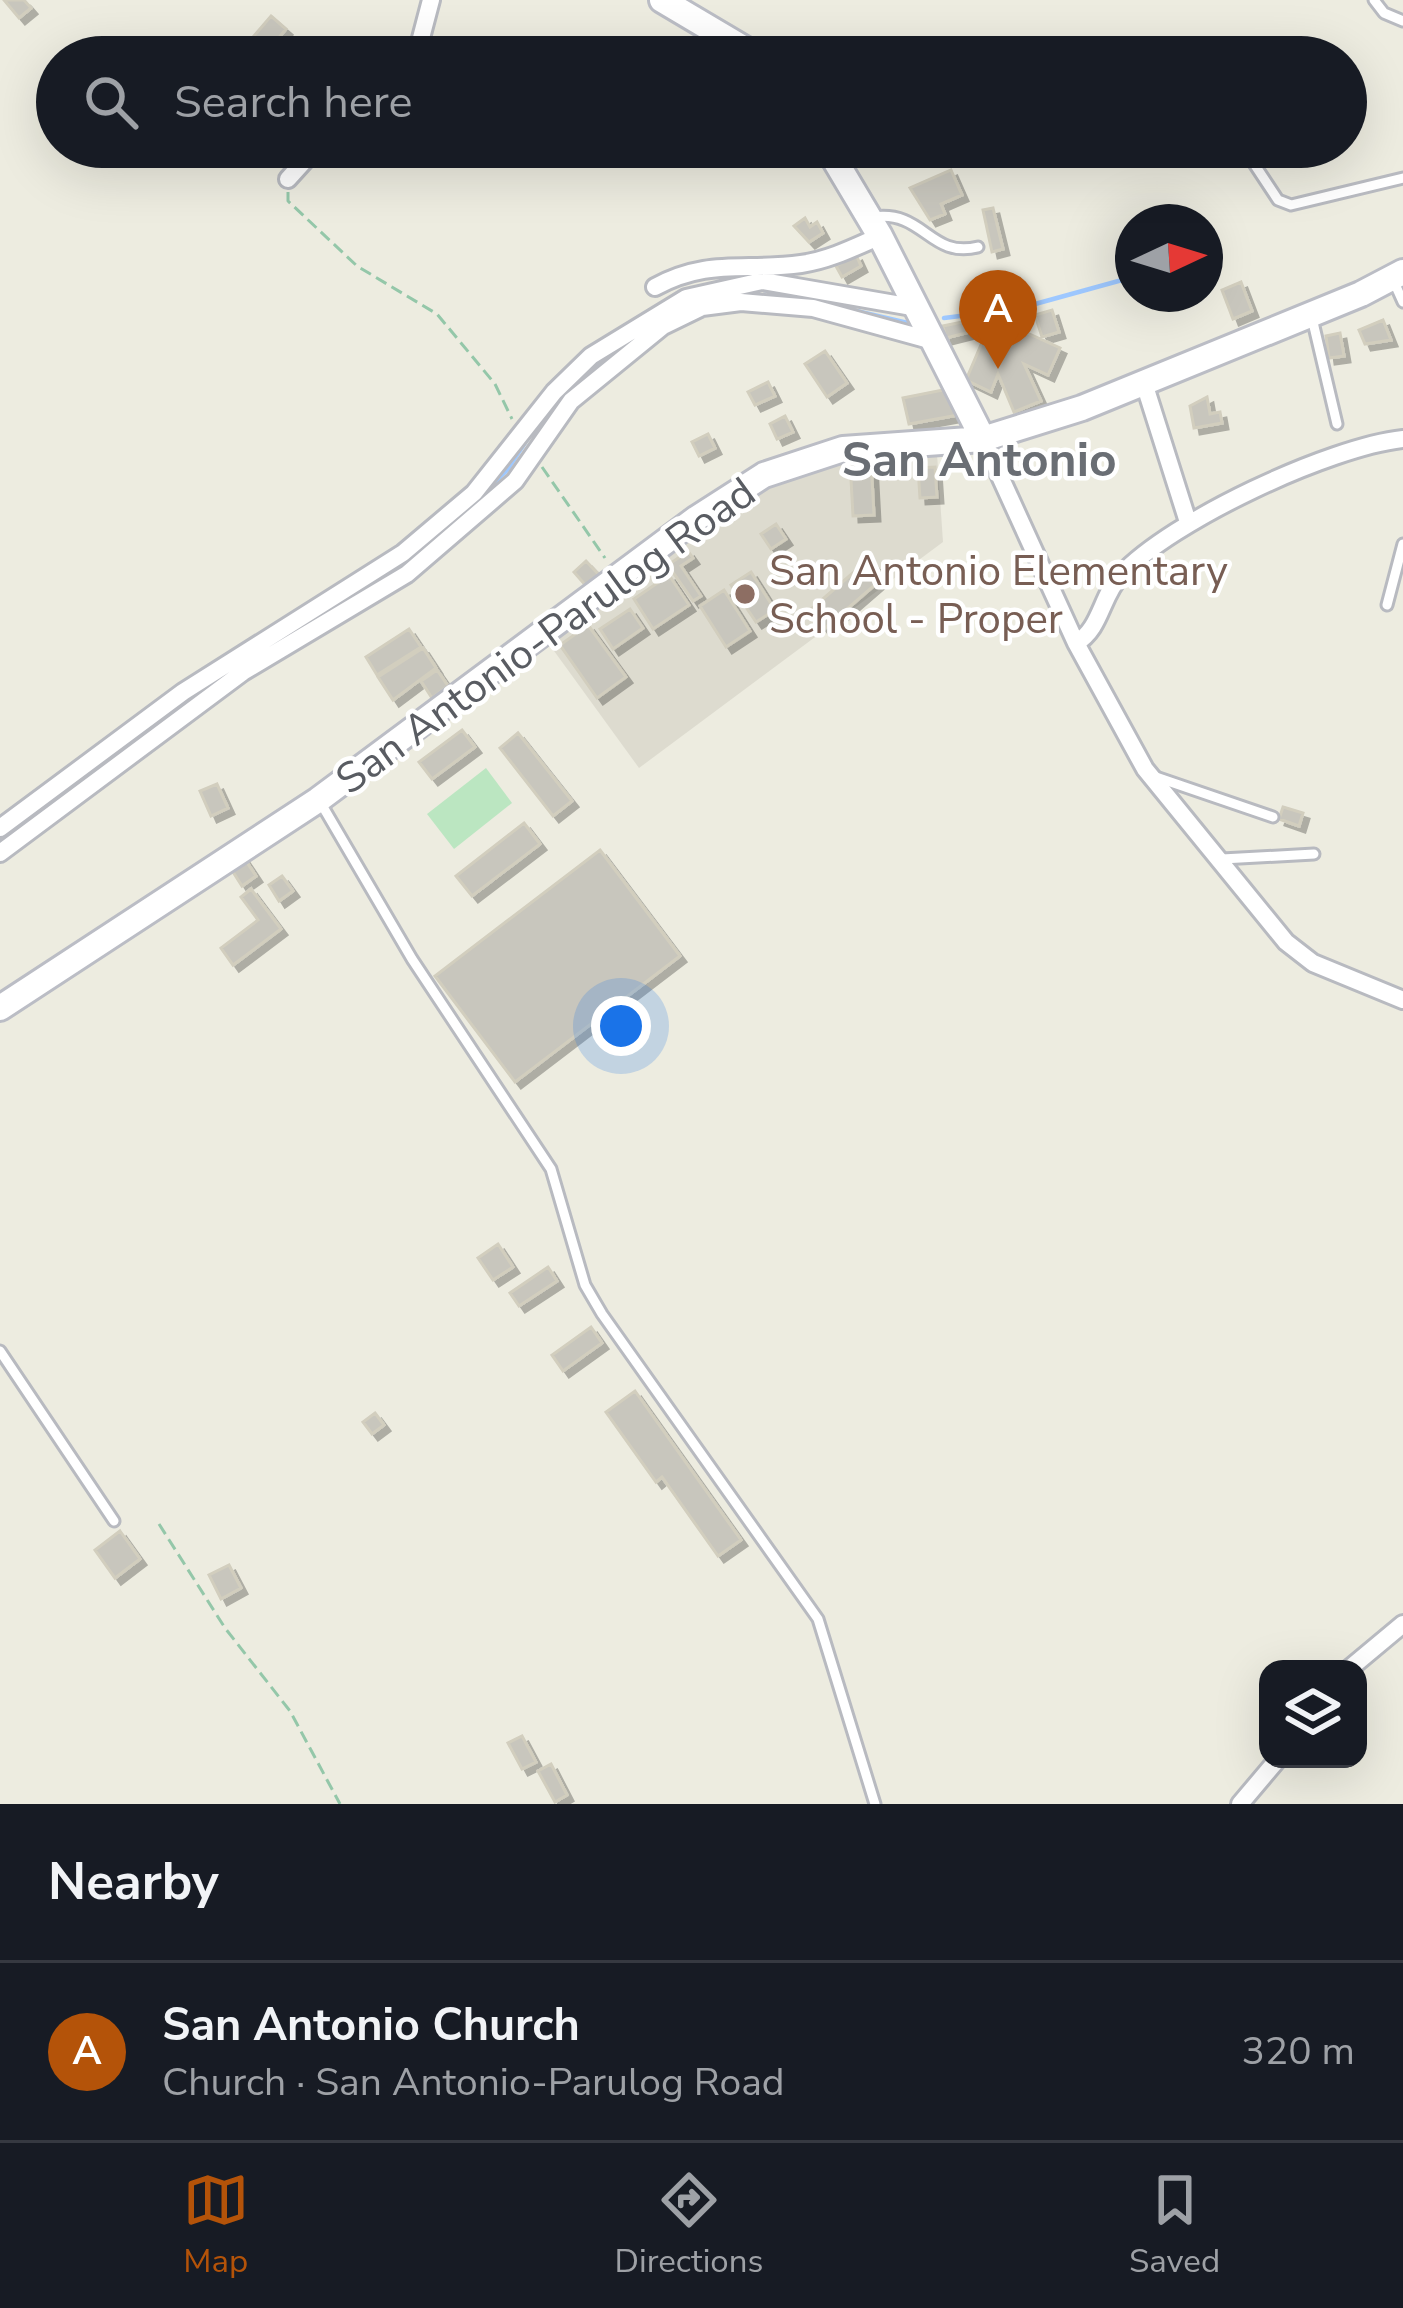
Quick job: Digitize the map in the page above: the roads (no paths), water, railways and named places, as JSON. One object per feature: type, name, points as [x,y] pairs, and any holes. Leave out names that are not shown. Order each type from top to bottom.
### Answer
[{"type":"street","points":[[422,36],[431,0]]},
{"type":"street","points":[[662,0],[723,36]]},
{"type":"street","points":[[288,178],[297,168]]},
{"type":"street","points":[[839,168],[918,308],[1076,643],[1150,775],[1216,860],[1300,954],[1403,1000]]},
{"type":"street","points":[[655,287],[692,268],[775,267],[834,257],[874,227]]},
{"type":"street","name":"San Antonio-Parulog Road","points":[[0,1008],[318,800],[697,518],[792,463],[842,449],[982,439],[1144,383],[1398,274]]},
{"type":"street","points":[[0,828],[183,692],[403,553],[474,493],[591,356],[686,298],[720,286],[762,280],[918,308]]},
{"type":"street","points":[[0,853],[243,672],[407,574],[515,481],[572,400],[663,326],[702,307],[741,302],[813,308],[933,341]]},
{"type":"street","points":[[1144,383],[1188,522]]},
{"type":"street","points":[[1076,643],[1090,635],[1117,578],[1149,548],[1188,522],[1343,454],[1403,439]]},
{"type":"street","points":[[1363,1660],[1401,1635]]},
{"type":"street","points":[[1240,1804],[1270,1768]]},
{"type":"lane","points":[[1374,0],[1384,13],[1403,21]]},
{"type":"lane","points":[[1257,168],[1278,200],[1291,205],[1403,178]]},
{"type":"lane","points":[[874,227],[907,217],[944,247],[959,251],[978,247]]},
{"type":"lane","points":[[1398,274],[1403,302]]},
{"type":"lane","points":[[1311,313],[1336,424]]},
{"type":"lane","points":[[1387,605],[1403,544]]},
{"type":"lane","points":[[1150,775],[1273,817]]},
{"type":"lane","points":[[318,800],[412,959],[550,1169],[585,1285],[602,1314],[818,1618],[875,1804]]},
{"type":"lane","points":[[1216,860],[1314,854]]},
{"type":"lane","points":[[0,1351],[113,1520]]},
{"type":"waterway","points":[[944,318],[1017,309],[1115,282]]},
{"type":"waterway","points":[[760,289],[807,300]]},
{"type":"waterway","points":[[848,309],[912,324]]},
{"type":"waterway","points":[[556,403],[615,350]]},
{"type":"waterway","points":[[485,491],[507,470],[534,429]]},
{"type":"waterway","points":[[340,605],[437,535]]},
{"type":"waterway","points":[[303,626],[325,614]]},
{"type":"waterway","points":[[167,717],[192,695]]},
{"type":"waterway","points":[[0,840],[147,731]]},
{"type":"place","name":"San Antonio Church","points":[[998,369]]},
{"type":"place","name":"San Antonio Elementary School - Proper","points":[[745,594]]},
{"type":"district","name":"San Antonio","points":[[979,459]]}]
